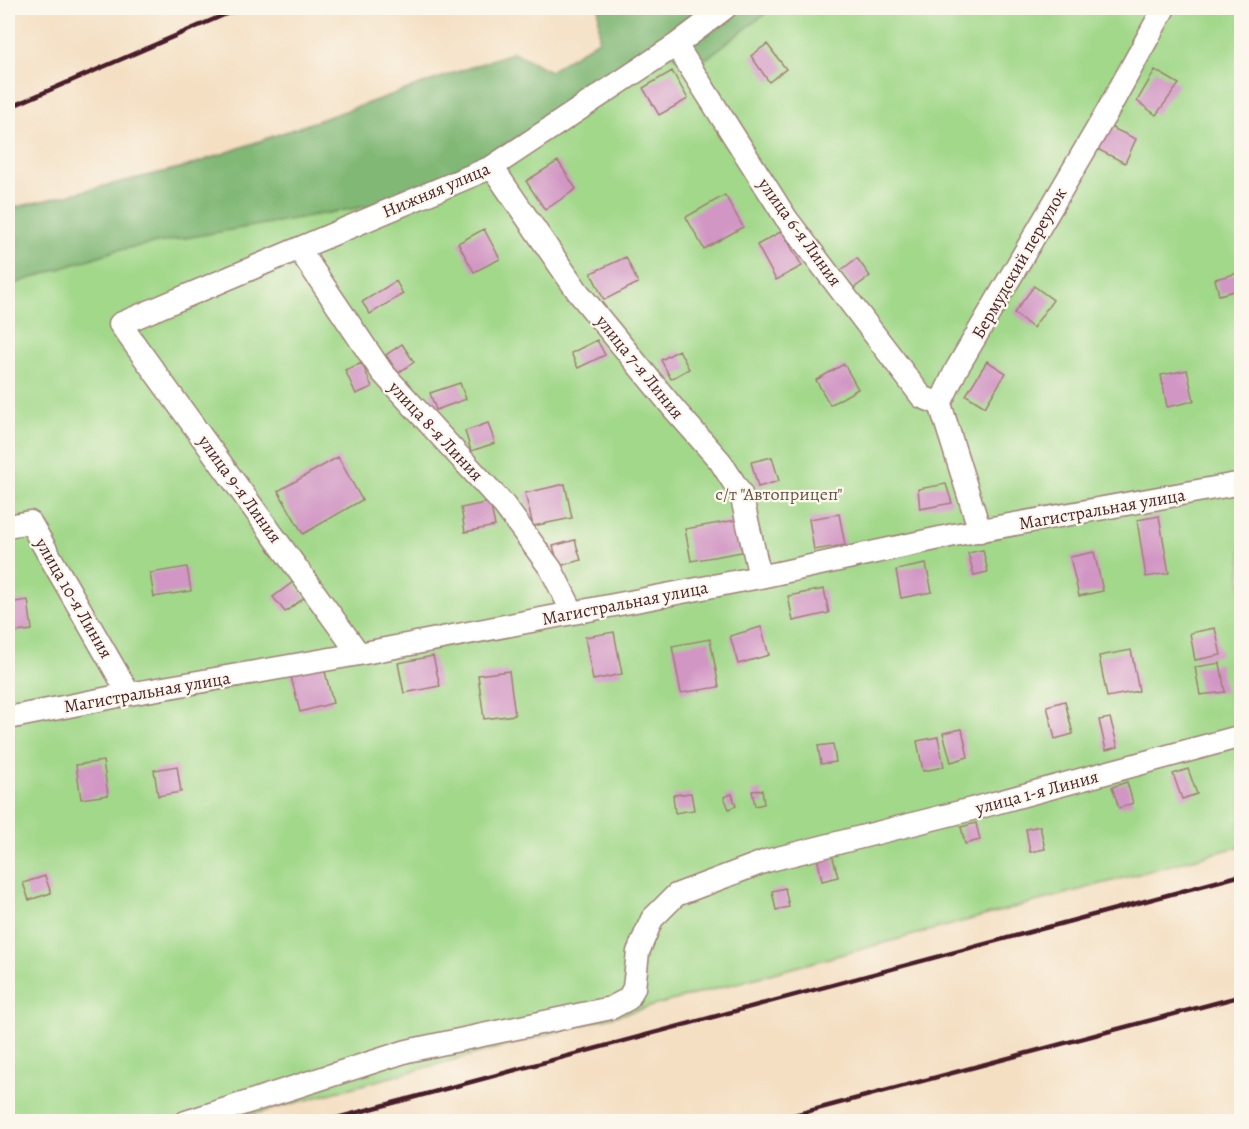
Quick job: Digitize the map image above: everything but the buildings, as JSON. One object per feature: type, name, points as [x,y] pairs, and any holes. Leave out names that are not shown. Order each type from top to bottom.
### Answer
[{"type":"street","name":"Нижняя улица","points":[[120,324],[492,167],[676,45],[725,8]]},
{"type":"street","name":"Бермудский переулок","points":[[940,404],[956,370],[1107,112],[1164,8]]},
{"type":"street","name":"улица 6-я Линия","points":[[676,45],[786,218],[922,397],[940,404]]},
{"type":"street","name":"улица 7-я Линия","points":[[492,167],[578,292],[720,461],[741,494],[760,577]]},
{"type":"street","name":"улица 8-я Линия","points":[[299,249],[382,372],[504,505],[551,569],[573,613]]},
{"type":"street","name":"улица 9-я Линия","points":[[120,324],[359,654]]},
{"type":"street","points":[[940,404],[980,531]]},
{"type":"street","name":"Магистральная улица","points":[[8,718],[129,694],[359,654],[760,577],[980,531],[1242,483]]},
{"type":"street","name":"улица 10-я Линия","points":[[8,526],[30,522],[129,694]]},
{"type":"street","name":"улица 1-я Линия","points":[[186,1122],[407,1051],[611,1008],[628,999],[634,988],[638,952],[651,919],[676,896],[766,861],[980,807],[1242,736]]},
{"type":"green space","points":[[599,8],[773,8],[692,69],[671,53],[579,107],[390,202],[117,250],[8,286],[8,204],[17,207],[188,166],[514,52],[550,71],[599,40]]},
{"type":"green space","name":"с/т \"Автоприцеп\"","points":[[723,8],[1241,8],[1241,846],[229,1121],[8,1122],[8,248],[681,42]]},
{"type":"railway","points":[[8,108],[240,8]]},
{"type":"railway","points":[[322,1122],[1242,875]]},
{"type":"railway","points":[[768,1122],[1242,996]]}]
